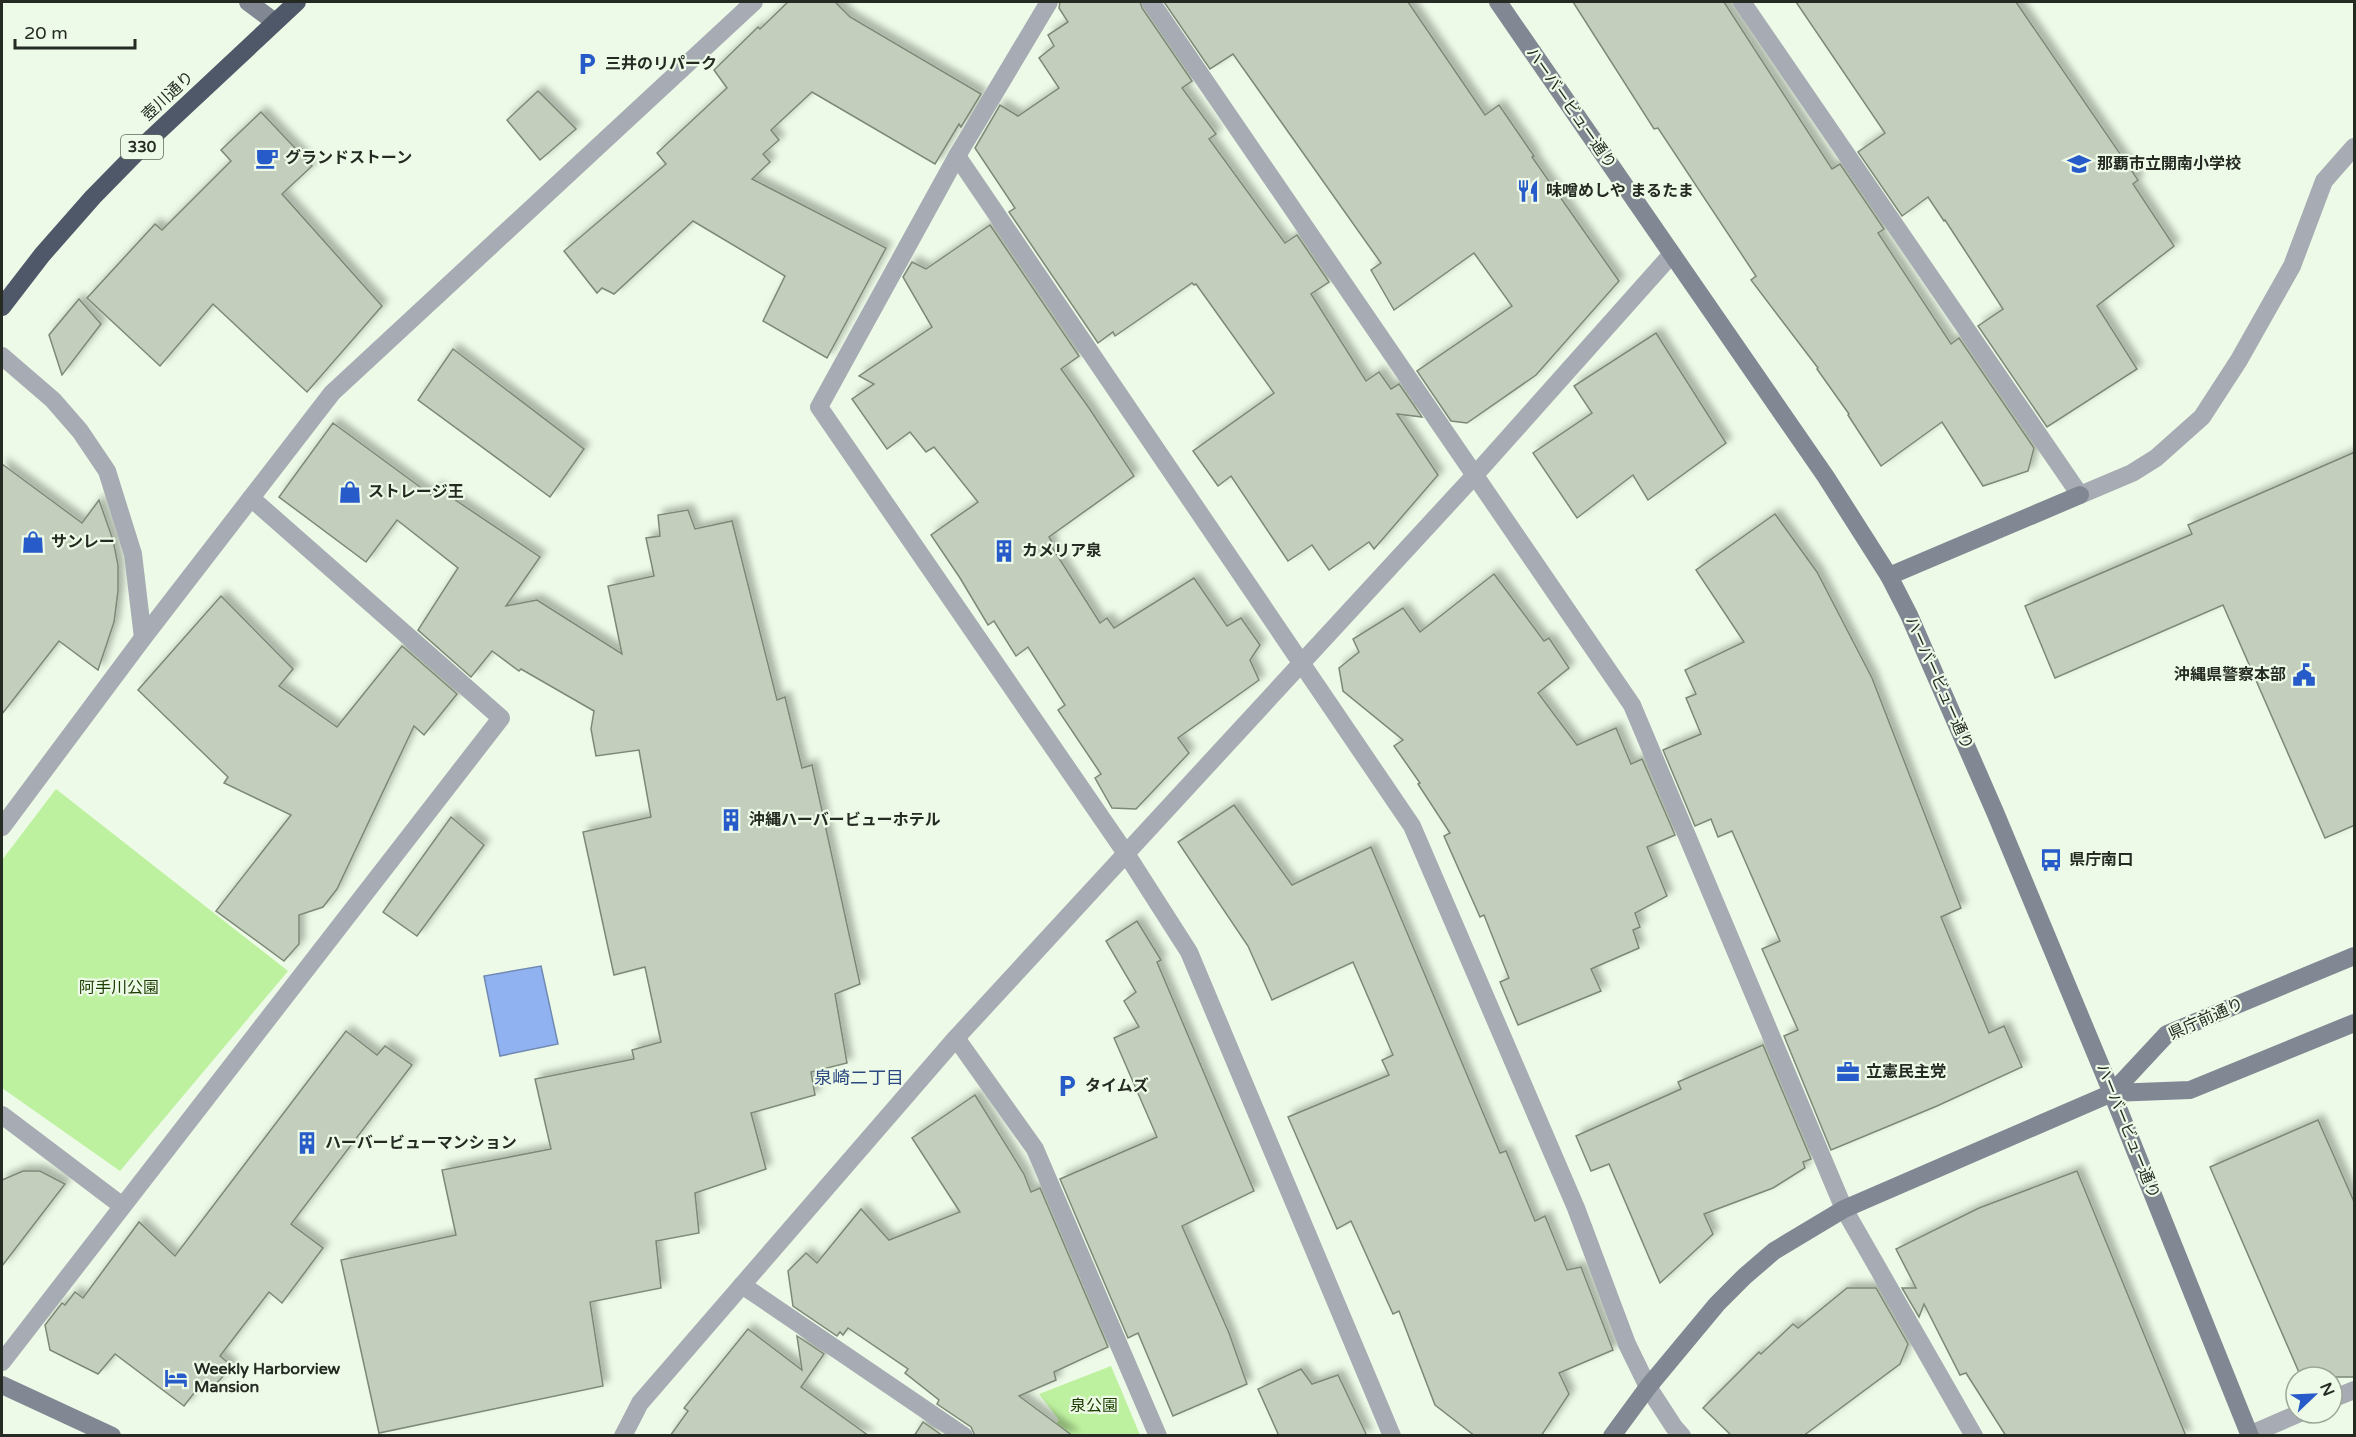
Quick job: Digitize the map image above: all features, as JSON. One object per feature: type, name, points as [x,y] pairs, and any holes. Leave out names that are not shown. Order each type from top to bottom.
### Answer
[{"type":"highway","name":"壺川通り","points":[[2,307],[42,255],[93,197],[297,2]]},
{"type":"main road","points":[[248,2],[274,22]]},
{"type":"main road","name":"ハーバービュー通り","points":[[1498,2],[1851,514],[1889,576],[1909,615],[1995,812],[2112,1093],[2249,1435]]},
{"type":"main road","points":[[1889,576],[2080,495]]},
{"type":"main road","name":"県庁前通り","points":[[2112,1093],[2167,1034],[2355,956]]},
{"type":"main road","points":[[1612,1436],[1648,1387],[1717,1304],[1745,1276],[1774,1251],[1844,1209],[2112,1093],[2190,1090],[2355,1023]]},
{"type":"main road","points":[[2,1385],[112,1436]]},
{"type":"street","points":[[2,827],[143,638],[332,393],[754,2]]},
{"type":"street","points":[[1049,2],[957,156],[819,407],[1127,855],[1190,952],[1392,1436]]},
{"type":"street","points":[[1151,2],[1632,705],[1844,1209],[1974,1436]]},
{"type":"street","points":[[1742,2],[2080,495],[2132,473],[2156,458],[2202,417],[2239,360],[2292,266],[2324,181],[2355,147]]},
{"type":"street","points":[[957,156],[1412,826],[1576,1208],[1627,1344],[1648,1387],[1682,1436]]},
{"type":"street","points":[[623,1436],[640,1402],[956,1038],[1474,476],[1672,254]]},
{"type":"street","points":[[2,356],[53,400],[80,431],[107,471],[133,554],[143,638]]},
{"type":"street","points":[[2,1362],[501,718],[251,498]]},
{"type":"street","points":[[956,1038],[1035,1149],[1158,1436]]},
{"type":"street","points":[[2,1114],[122,1205]]},
{"type":"street","points":[[742,1285],[964,1436]]},
{"type":"street","points":[[2249,1435],[2284,1420]]},
{"type":"green space","name":"阿手川公園","points":[[56,789],[288,971],[120,1171],[2,1088],[2,860]]},
{"type":"green space","name":"泉公園","points":[[1111,1366],[1140,1435],[1047,1435],[1059,1420],[1039,1394]]},
{"type":"water","points":[[541,966],[558,1044],[500,1056],[484,976]]},
{"type":"building","points":[[788,2],[835,2],[850,17],[981,94],[961,127],[959,124],[935,164],[812,92],[771,130],[779,140],[763,154],[770,162],[752,179],[886,248],[827,358],[763,321],[785,276],[693,221],[614,294],[602,288],[597,293],[564,251],[666,164],[657,153],[727,88],[714,70],[758,27],[760,29]]},
{"type":"building","points":[[1060,2],[1140,2],[1192,81],[1182,88],[1216,134],[1209,139],[1285,243],[1297,235],[1329,282],[1311,294],[1366,381],[1379,372],[1391,389],[1399,384],[1422,417],[1397,414],[1438,475],[1374,549],[1369,542],[1329,570],[1312,545],[1288,561],[1231,476],[1218,486],[1193,451],[1274,393],[1196,284],[1192,283],[1115,336],[1113,332],[1098,343],[1009,212],[1015,208],[975,148],[1000,105],[1018,116],[1059,88],[1039,58],[1054,46],[1048,35],[1068,22],[1059,8]]},
{"type":"building","points":[[1164,2],[1408,2],[1485,115],[1499,105],[1534,156],[1532,157],[1619,281],[1536,375],[1467,423],[1451,421],[1417,371],[1512,306],[1474,253],[1394,310],[1371,270],[1381,263],[1233,54],[1210,69]]},
{"type":"building","points":[[1573,2],[1724,2],[1832,169],[1840,164],[1884,229],[1878,233],[1951,344],[1959,338],[2034,448],[2028,471],[1983,486],[1942,422],[1881,466],[1818,368],[1751,280],[1756,276],[1658,128],[1654,129]]},
{"type":"building","points":[[1796,2],[2016,2],[2138,180],[2133,184],[2174,246],[2097,306],[2137,369],[2047,427],[1978,326],[2003,309],[1945,220],[1928,197],[1902,216],[1858,152],[1885,133]]},
{"type":"building","points":[[538,91],[576,129],[540,160],[507,120]]},
{"type":"building","points":[[261,112],[312,166],[282,194],[382,306],[307,392],[213,304],[160,366],[87,298],[155,224],[162,230],[231,161],[221,150]]},
{"type":"building","points":[[990,225],[1079,356],[1061,369],[1134,476],[1049,537],[1052,542],[1050,544],[1100,623],[1107,618],[1114,628],[1194,578],[1227,626],[1241,618],[1260,645],[1250,660],[1259,680],[1178,738],[1189,753],[1136,809],[1112,808],[1095,778],[1101,774],[1058,710],[1065,705],[1028,647],[1016,656],[994,621],[988,625],[931,535],[978,502],[934,447],[926,452],[910,432],[887,449],[852,399],[874,384],[859,376],[932,327],[903,277],[912,262],[926,269]]},
{"type":"building","points":[[79,299],[101,324],[62,375],[49,335]]},
{"type":"building","points":[[1656,333],[1726,443],[1648,500],[1633,475],[1577,518],[1533,453],[1592,413],[1574,386]]},
{"type":"building","points":[[453,349],[584,449],[550,497],[418,400]]},
{"type":"building","points":[[333,423],[431,495],[436,487],[540,557],[506,606],[537,600],[622,654],[608,586],[654,576],[646,538],[660,536],[658,515],[688,510],[695,529],[732,521],[777,700],[785,697],[802,768],[812,765],[860,984],[835,994],[847,1063],[811,1072],[815,1095],[751,1113],[766,1169],[695,1193],[699,1233],[656,1241],[661,1288],[590,1302],[603,1386],[379,1433],[341,1260],[456,1235],[442,1170],[551,1149],[535,1079],[634,1059],[632,1050],[661,1042],[645,967],[614,975],[583,832],[651,817],[639,750],[596,756],[591,729],[594,711],[521,669],[519,671],[492,651],[471,677],[418,630],[458,568],[397,520],[366,562],[279,497]]},
{"type":"building","name":"沖縄県警察本部","points":[[2355,452],[2355,825],[2325,838],[2223,605],[2055,678],[2025,606],[2192,534],[2188,525]]},
{"type":"building","points":[[2,464],[82,523],[99,500],[113,540],[118,565],[118,591],[114,622],[98,670],[59,641],[2,714]]},
{"type":"building","points":[[1775,514],[1817,572],[1872,678],[1961,908],[1941,917],[1989,1033],[2004,1026],[2022,1067],[1937,1106],[1831,1150],[1784,1036],[1798,1030],[1762,949],[1780,941],[1732,831],[1718,837],[1711,819],[1695,826],[1663,750],[1701,734],[1686,698],[1696,694],[1685,670],[1744,642],[1696,570]]},
{"type":"building","points":[[1494,574],[1544,641],[1549,638],[1569,668],[1538,693],[1577,745],[1616,728],[1631,764],[1642,759],[1675,835],[1647,847],[1667,896],[1635,913],[1640,927],[1633,930],[1639,948],[1591,969],[1601,991],[1518,1025],[1500,982],[1509,978],[1484,915],[1480,917],[1444,836],[1450,833],[1418,784],[1420,783],[1394,746],[1403,740],[1343,691],[1339,668],[1359,652],[1353,639],[1403,608],[1420,632]]},
{"type":"building","points":[[221,596],[293,669],[279,686],[337,727],[402,646],[457,694],[424,735],[414,726],[337,889],[323,907],[299,915],[299,944],[284,961],[216,911],[291,815],[224,783],[228,777],[138,690]]},
{"type":"building","points":[[1234,805],[1292,885],[1371,847],[1500,1153],[1506,1151],[1535,1221],[1545,1216],[1567,1270],[1581,1267],[1613,1350],[1559,1373],[1569,1394],[1541,1436],[1475,1436],[1435,1405],[1399,1311],[1393,1314],[1351,1221],[1337,1229],[1288,1117],[1389,1075],[1382,1060],[1393,1055],[1353,962],[1272,1000],[1248,946],[1178,842]]},
{"type":"building","points":[[451,817],[484,845],[417,936],[383,912]]},
{"type":"building","points":[[1137,921],[1161,960],[1157,962],[1254,1191],[1182,1226],[1229,1333],[1247,1384],[1173,1416],[1138,1333],[1128,1338],[1060,1179],[1157,1137],[1114,1038],[1139,1027],[1124,1001],[1136,992],[1106,941]]},
{"type":"building","name":"ハーバービューマンション","points":[[346,1031],[377,1055],[385,1046],[412,1065],[291,1224],[323,1248],[282,1303],[269,1292],[220,1356],[232,1366],[208,1393],[198,1388],[184,1406],[115,1354],[98,1374],[50,1350],[45,1325],[62,1303],[65,1305],[75,1292],[83,1298],[139,1222],[175,1256]]},
{"type":"building","points":[[1763,1045],[1811,1159],[1803,1162],[1805,1168],[1773,1188],[1704,1214],[1713,1234],[1660,1283],[1609,1164],[1591,1171],[1576,1136],[1681,1089],[1678,1082]]},
{"type":"building","points":[[975,1095],[1024,1174],[1031,1192],[1040,1188],[1108,1347],[1054,1372],[1056,1380],[1019,1396],[1073,1436],[975,1436],[971,1427],[937,1404],[939,1400],[905,1373],[908,1369],[848,1328],[843,1335],[840,1332],[837,1336],[793,1306],[788,1271],[806,1253],[817,1263],[861,1209],[889,1240],[960,1212],[912,1138]]},
{"type":"building","points":[[2318,1120],[2355,1204],[2355,1377],[2344,1377],[2344,1365],[2296,1365],[2210,1167]]},
{"type":"building","points":[[23,1171],[40,1171],[65,1184],[2,1266],[2,1180]]},
{"type":"building","points":[[2077,1171],[2186,1436],[2006,1436],[1966,1373],[1960,1375],[1924,1304],[1919,1317],[1902,1288],[1916,1288],[1896,1249],[1979,1208]]},
{"type":"building","points":[[1847,1288],[1876,1288],[1908,1344],[1900,1364],[1803,1436],[1732,1436],[1703,1408],[1759,1352],[1761,1354],[1793,1324],[1798,1328]]},
{"type":"building","points":[[748,1329],[802,1370],[797,1336],[824,1354],[801,1387],[869,1436],[670,1436],[688,1411],[684,1408]]},
{"type":"building","points":[[1301,1369],[1312,1384],[1338,1375],[1367,1436],[1279,1436],[1258,1389]]},
{"type":"building","points":[[923,1422],[943,1436],[914,1436]]},
{"type":"place","name":"三井のリパーク","points":[[587,64]]},
{"type":"place","name":"グランドストーン","points":[[267,158]]},
{"type":"place","name":"那覇市立開南小学校","points":[[2079,164]]},
{"type":"place","name":"味噌めしや まるたま","points":[[1528,191]]},
{"type":"place","name":"ストレージ王","points":[[350,492]]},
{"type":"place","name":"サンレー","points":[[33,542]]},
{"type":"place","name":"カメリア泉","points":[[1004,551]]},
{"type":"place","name":"沖縄県警察本部","points":[[2304,675]]},
{"type":"place","name":"沖縄ハーバービューホテル","points":[[731,820]]},
{"type":"place","name":"県庁南口","points":[[2051,860]]},
{"type":"place","name":"立憲民主党","points":[[1848,1072]]},
{"type":"place","name":"タイムズ","points":[[1067,1086]]},
{"type":"place","name":"ハーバービューマンション","points":[[307,1143]]},
{"type":"place","name":"Weekly Harborview Mansion","points":[[176,1378]]},
{"type":"district","name":"泉崎二丁目","points":[[859,1078]]}]
